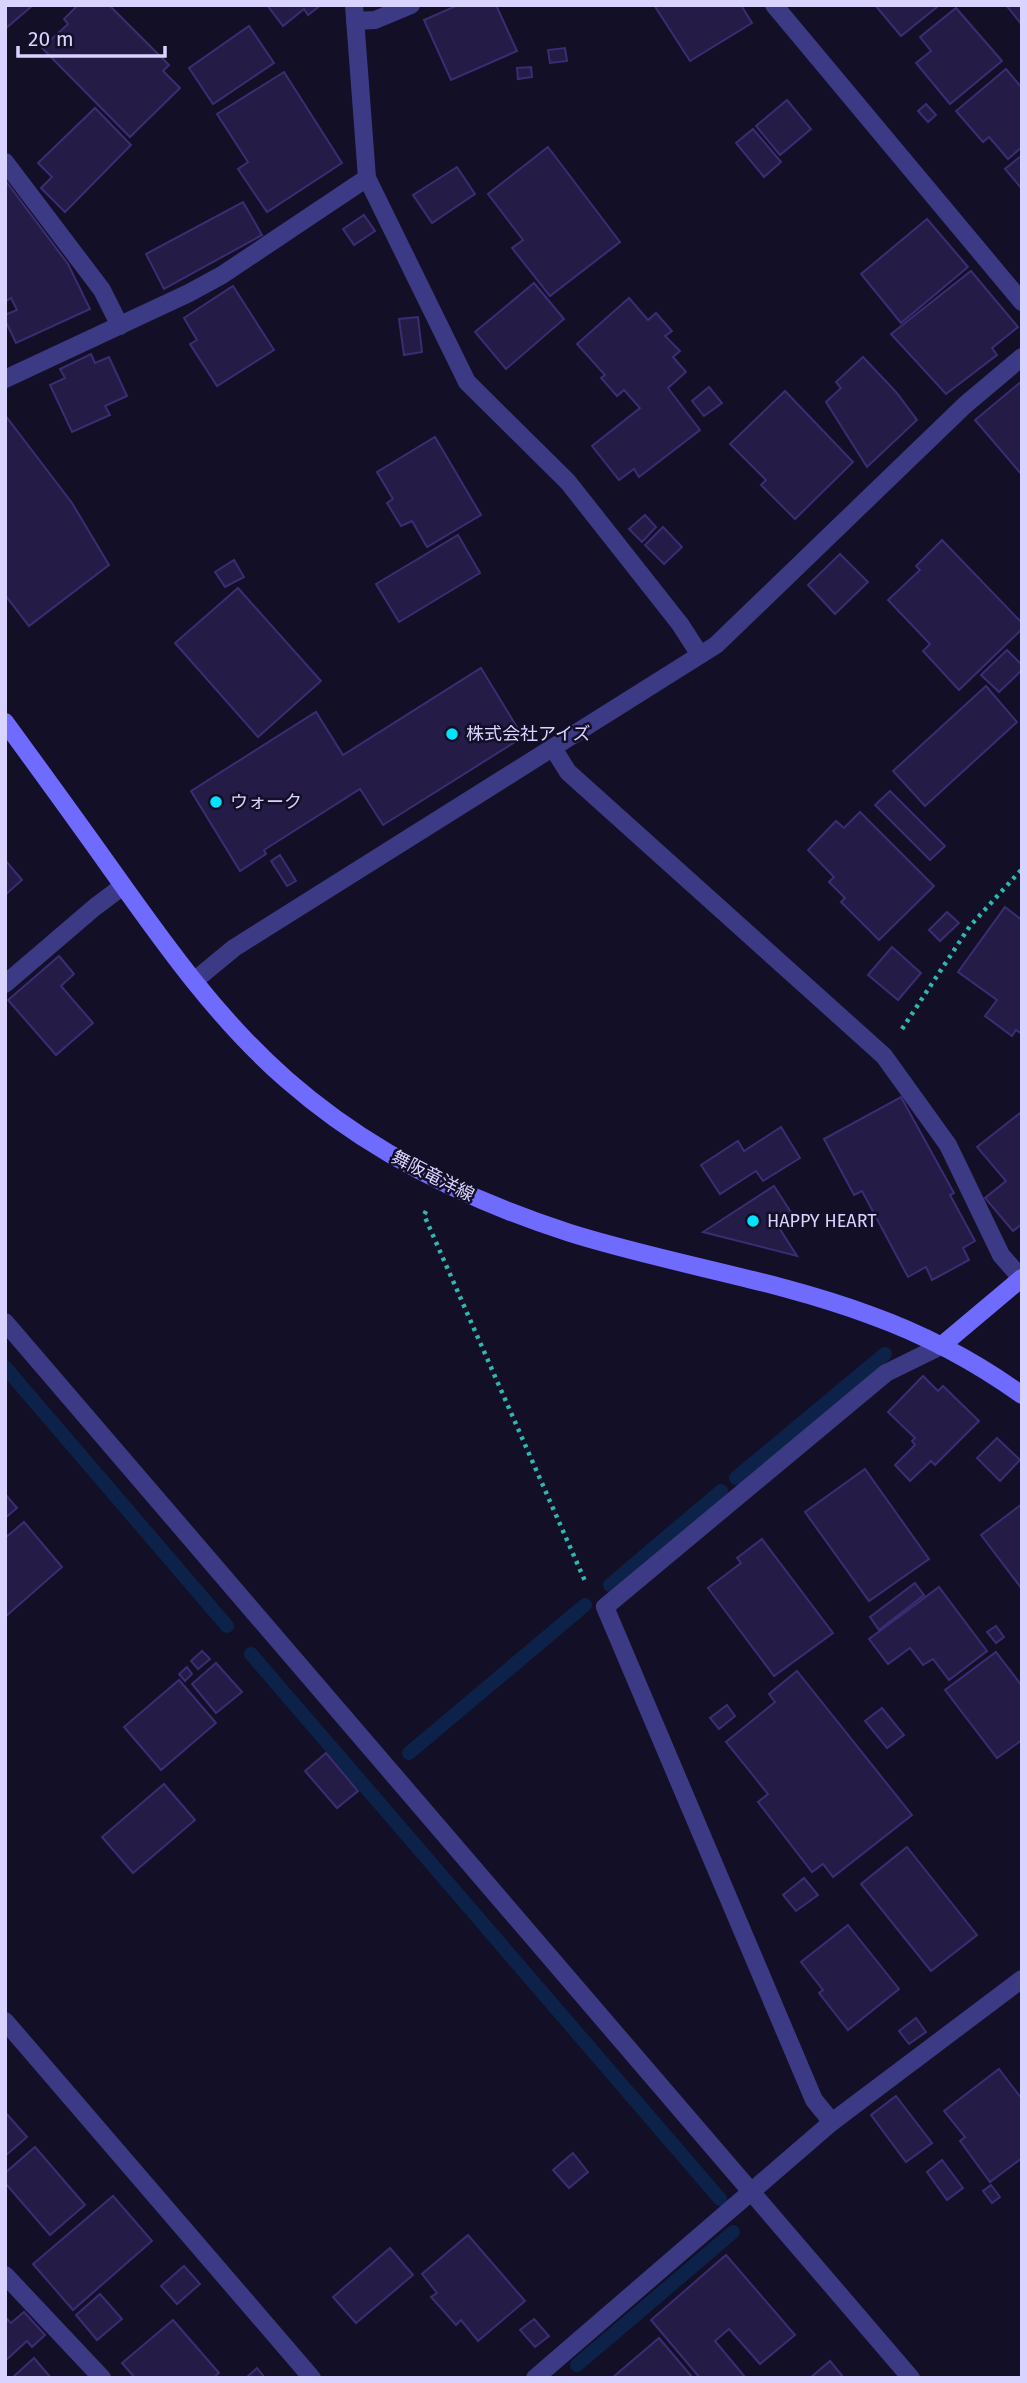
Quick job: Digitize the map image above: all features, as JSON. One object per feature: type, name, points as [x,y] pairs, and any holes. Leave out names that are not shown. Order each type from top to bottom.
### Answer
[{"type":"main road","name":"舞阪竜洋線","points":[[5,722],[123,886],[229,1023],[287,1080],[352,1131],[440,1182],[495,1207],[573,1233],[797,1292],[871,1315],[941,1346],[1022,1395]]},
{"type":"main road","points":[[941,1346],[1021,1278]]},
{"type":"street","points":[[411,5],[375,20],[354,13],[367,178],[467,382],[568,482],[680,624],[700,655]]},
{"type":"street","points":[[774,5],[1022,302]]},
{"type":"street","points":[[5,162],[102,290],[120,326]]},
{"type":"street","points":[[5,379],[222,275],[367,178]]},
{"type":"street","points":[[194,981],[234,948],[716,645],[965,405],[1022,357]]},
{"type":"street","points":[[553,748],[568,772],[884,1056],[948,1145],[1001,1255],[1021,1278]]},
{"type":"street","points":[[5,984],[95,906],[123,886]]},
{"type":"street","points":[[5,1322],[911,2378]]},
{"type":"street","points":[[832,2122],[814,2099],[605,1607],[886,1373],[941,1346]]},
{"type":"street","points":[[535,2378],[832,2122],[1022,1979]]},
{"type":"street","points":[[5,2021],[312,2378]]},
{"type":"street","points":[[5,2275],[102,2378]]},
{"type":"path","points":[[884,1056],[970,926],[1022,869]]},
{"type":"path","points":[[440,1182],[424,1215],[590,1593],[605,1607]]},
{"type":"building","points":[[5,5],[31,5],[32,6],[5,29]]},
{"type":"building","points":[[78,5],[109,5],[169,65],[163,71],[180,88],[130,137],[42,48],[68,24],[64,19]]},
{"type":"building","points":[[267,5],[321,5],[308,15],[304,9],[283,26]]},
{"type":"building","points":[[458,5],[496,5],[517,51],[451,80],[424,20]]},
{"type":"building","points":[[654,5],[741,5],[752,23],[690,61]]},
{"type":"building","points":[[875,5],[936,5],[937,7],[901,36]]},
{"type":"building","points":[[1006,5],[1022,5],[1022,25]]},
{"type":"building","points":[[956,8],[1002,61],[950,104],[916,63],[931,51],[920,37]]},
{"type":"building","points":[[249,26],[274,63],[213,104],[189,68]]},
{"type":"building","points":[[565,48],[567,61],[550,63],[548,50]]},
{"type":"building","points":[[531,67],[532,77],[518,79],[517,68]]},
{"type":"building","points":[[1006,69],[1022,88],[1022,147],[1008,159],[989,137],[983,142],[956,111]]},
{"type":"building","points":[[284,72],[342,163],[267,212],[238,169],[248,162],[217,114]]},
{"type":"building","points":[[787,100],[811,129],[780,155],[756,126]]},
{"type":"building","points":[[926,104],[936,115],[928,122],[918,111]]},
{"type":"building","points":[[95,108],[131,145],[65,212],[41,188],[52,177],[38,163]]},
{"type":"building","points":[[753,129],[781,162],[764,177],[736,143]]},
{"type":"building","points":[[548,147],[620,242],[550,296],[512,248],[523,240],[488,194]]},
{"type":"building","points":[[1022,155],[1022,189],[1005,169]]},
{"type":"building","points":[[457,167],[475,194],[432,223],[413,195]]},
{"type":"building","points":[[5,180],[68,264],[90,309],[16,343],[5,320],[5,315],[17,310],[11,298],[5,302]]},
{"type":"building","points":[[243,202],[262,235],[164,289],[146,254]]},
{"type":"building","points":[[364,215],[375,231],[354,245],[343,229]]},
{"type":"building","points":[[927,219],[968,267],[901,323],[861,274]]},
{"type":"building","points":[[971,271],[1018,327],[992,348],[997,355],[946,394],[891,334]]},
{"type":"building","points":[[534,283],[564,319],[506,369],[475,332]]},
{"type":"building","points":[[233,286],[274,350],[217,386],[190,344],[197,340],[184,318]]},
{"type":"building","points":[[629,298],[648,320],[656,313],[672,331],[665,336],[680,351],[673,357],[686,372],[668,388],[700,430],[639,477],[634,469],[619,480],[592,446],[640,408],[624,390],[617,396],[601,378],[605,375],[577,344]]},
{"type":"building","points":[[418,317],[422,352],[404,355],[399,319]]},
{"type":"building","points":[[91,354],[95,363],[109,357],[127,396],[105,406],[110,415],[72,432],[50,385],[65,378],[60,369]]},
{"type":"building","points":[[863,357],[896,392],[917,420],[867,467],[826,402],[841,388],[836,382]]},
{"type":"building","points":[[1022,381],[1022,475],[975,420]]},
{"type":"building","points":[[709,387],[722,403],[704,416],[692,401]]},
{"type":"building","points":[[785,391],[853,462],[795,519],[761,485],[766,480],[730,444]]},
{"type":"building","points":[[5,415],[72,503],[109,565],[29,626],[5,595]]},
{"type":"building","points":[[435,437],[481,515],[427,547],[412,521],[401,526],[387,503],[393,499],[377,472]]},
{"type":"building","points":[[645,515],[656,527],[642,542],[629,529]]},
{"type":"building","points":[[663,527],[682,547],[664,564],[645,545]]},
{"type":"building","points":[[458,535],[480,573],[399,622],[376,584]]},
{"type":"building","points":[[942,540],[1022,623],[1022,629],[959,690],[923,651],[930,644],[888,600],[920,570],[916,566]]},
{"type":"building","points":[[840,554],[868,582],[835,614],[808,585]]},
{"type":"building","points":[[234,560],[244,577],[225,587],[215,572]]},
{"type":"building","points":[[238,588],[321,681],[258,737],[175,643]]},
{"type":"building","points":[[1007,650],[1022,665],[1022,670],[999,692],[981,675]]},
{"type":"building","points":[[481,668],[523,737],[383,825],[360,789],[264,850],[266,854],[240,871],[191,791],[316,712],[343,755]]},
{"type":"building","points":[[986,686],[1017,722],[925,806],[893,771]]},
{"type":"building","points":[[890,791],[945,846],[930,860],[875,805]]},
{"type":"building","points":[[860,812],[934,886],[879,940],[841,902],[845,898],[829,882],[834,877],[808,850],[836,821],[844,828]]},
{"type":"building","points":[[280,855],[296,881],[287,886],[271,861]]},
{"type":"building","points":[[5,860],[22,880],[5,895]]},
{"type":"building","points":[[1005,907],[1022,920],[1022,1034],[1016,1030],[1012,1036],[985,1016],[997,1000],[958,972]]},
{"type":"building","points":[[947,912],[959,923],[940,941],[929,930]]},
{"type":"building","points":[[892,947],[921,973],[898,1000],[868,975]]},
{"type":"building","points":[[59,956],[74,974],[61,986],[93,1023],[56,1055],[8,1000]]},
{"type":"building","points":[[901,1097],[954,1193],[950,1195],[975,1241],[963,1248],[969,1260],[932,1280],[926,1267],[908,1277],[862,1191],[854,1195],[824,1139]]},
{"type":"building","points":[[1020,1113],[1022,1224],[1013,1231],[985,1198],[1006,1181],[977,1147]]},
{"type":"building","points":[[781,1127],[800,1158],[763,1181],[756,1171],[720,1194],[701,1165],[738,1141],[744,1151]]},
{"type":"building","name":"HAPPY HEART","points":[[774,1186],[794,1217],[778,1226],[797,1256],[703,1232]]},
{"type":"building","points":[[923,1376],[938,1391],[943,1386],[979,1421],[935,1465],[931,1461],[910,1481],[895,1465],[915,1445],[912,1441],[915,1438],[888,1412]]},
{"type":"building","points":[[997,1438],[1020,1460],[1000,1481],[977,1458]]},
{"type":"building","points":[[865,1469],[929,1559],[869,1601],[805,1512]]},
{"type":"building","points":[[5,1494],[17,1508],[5,1518]]},
{"type":"building","points":[[1022,1504],[1022,1589],[981,1535]]},
{"type":"building","points":[[24,1522],[62,1567],[5,1617],[5,1538]]},
{"type":"building","points":[[762,1539],[833,1633],[774,1676],[708,1588],[741,1563],[737,1558]]},
{"type":"building","points":[[915,1583],[924,1595],[879,1630],[870,1617]]},
{"type":"building","points":[[939,1587],[987,1651],[949,1680],[933,1659],[923,1665],[910,1648],[888,1664],[869,1639]]},
{"type":"building","points":[[996,1626],[1004,1637],[996,1643],[987,1632]]},
{"type":"building","points":[[202,1651],[210,1659],[198,1669],[191,1661]]},
{"type":"building","points":[[996,1652],[1022,1686],[1022,1740],[997,1758],[945,1690]]},
{"type":"building","points":[[216,1663],[242,1692],[216,1713],[192,1684]]},
{"type":"building","points":[[187,1667],[192,1674],[185,1681],[179,1674]]},
{"type":"building","points":[[797,1671],[912,1815],[833,1877],[823,1864],[812,1872],[758,1802],[768,1794],[726,1742],[775,1702],[769,1694]]},
{"type":"building","points":[[179,1680],[216,1723],[161,1770],[124,1727]]},
{"type":"building","points":[[727,1705],[735,1716],[719,1729],[710,1718]]},
{"type":"building","points":[[882,1708],[904,1735],[887,1748],[865,1721]]},
{"type":"building","points":[[326,1753],[358,1791],[337,1808],[305,1771]]},
{"type":"building","points":[[164,1784],[195,1820],[133,1873],[102,1837]]},
{"type":"building","points":[[907,1847],[977,1935],[931,1971],[861,1884]]},
{"type":"building","points":[[804,1878],[818,1895],[796,1911],[783,1895]]},
{"type":"building","points":[[848,1925],[899,1989],[848,2030],[819,1993],[823,1990],[801,1962]]},
{"type":"building","points":[[916,2018],[926,2032],[909,2044],[899,2031]]},
{"type":"building","points":[[999,2069],[1022,2099],[1022,2158],[990,2182],[960,2141],[965,2137],[944,2111]]},
{"type":"building","points":[[896,2096],[932,2143],[906,2162],[871,2115]]},
{"type":"building","points":[[5,2112],[27,2137],[5,2156]]},
{"type":"building","points":[[35,2147],[85,2205],[50,2235],[5,2183],[5,2173]]},
{"type":"building","points":[[573,2153],[588,2172],[569,2188],[553,2170]]},
{"type":"building","points":[[942,2160],[963,2188],[947,2200],[927,2172]]},
{"type":"building","points":[[991,2185],[1000,2197],[992,2203],[983,2191]]},
{"type":"building","points":[[113,2196],[152,2241],[73,2310],[33,2264]]},
{"type":"building","points":[[468,2235],[525,2301],[478,2341],[461,2320],[456,2325],[431,2297],[437,2293],[422,2274]]},
{"type":"building","points":[[390,2248],[413,2275],[356,2323],[333,2297]]},
{"type":"building","points":[[726,2255],[795,2335],[760,2364],[729,2329],[715,2341],[745,2377],[700,2378],[651,2320]]},
{"type":"building","points":[[184,2266],[200,2284],[177,2304],[161,2286]]},
{"type":"building","points":[[100,2294],[122,2319],[97,2340],[76,2315]]},
{"type":"building","points":[[24,2312],[45,2335],[32,2347],[27,2341],[5,2361],[5,2317],[11,2323]]},
{"type":"building","points":[[534,2319],[549,2336],[535,2347],[520,2330]]},
{"type":"building","points":[[173,2320],[219,2373],[213,2378],[135,2378],[122,2363]]},
{"type":"building","points":[[659,2338],[693,2378],[612,2378]]},
{"type":"building","points":[[34,2358],[51,2378],[12,2378]]},
{"type":"building","points":[[830,2361],[844,2378],[810,2378]]},
{"type":"building","points":[[257,2368],[265,2378],[246,2378]]},
{"type":"waterway","points":[[736,1478],[885,1354]]},
{"type":"waterway","points":[[5,1367],[227,1626]]},
{"type":"waterway","points":[[610,1585],[721,1491]]},
{"type":"waterway","points":[[409,1753],[585,1605]]},
{"type":"waterway","points":[[251,1654],[720,2199]]},
{"type":"waterway","points":[[577,2365],[733,2232]]},
{"type":"place","name":"株式会社アイズ","points":[[452,734]]},
{"type":"place","name":"ウォーク","points":[[216,802]]},
{"type":"place","name":"HAPPY HEART","points":[[753,1221]]}]
